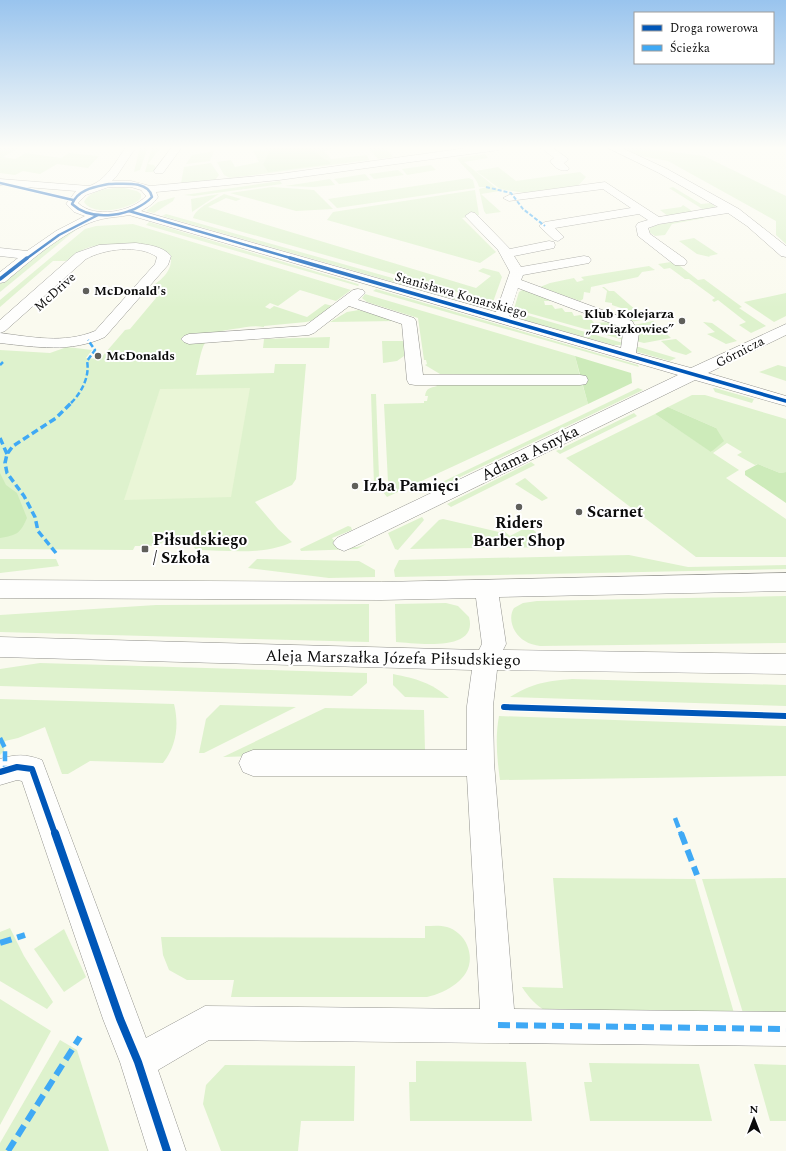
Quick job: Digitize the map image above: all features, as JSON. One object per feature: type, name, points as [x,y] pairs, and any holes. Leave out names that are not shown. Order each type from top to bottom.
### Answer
[{"type":"street","points":[[63,201],[74,204],[85,213],[100,215]]},
{"type":"street","points":[[0,263],[58,222],[76,201]]},
{"type":"street","points":[[0,279],[30,255],[76,224],[100,215],[129,211],[142,206],[144,201]]},
{"type":"street","points":[[628,201],[657,221]]},
{"type":"street","points":[[715,201],[751,224],[786,253]]},
{"type":"street","points":[[680,262],[642,233],[642,226],[657,221],[729,209]]},
{"type":"street","points":[[506,253],[553,241],[545,226],[641,210]]},
{"type":"street","name":"Stanisława Konarskiego","points":[[129,211],[786,401]]},
{"type":"street","points":[[471,216],[506,253],[516,277],[501,318]]},
{"type":"street","points":[[111,247],[148,249],[159,252],[165,259],[153,269],[100,334],[88,340],[56,343],[0,331],[81,256],[90,250],[111,247]]},
{"type":"street","points":[[0,252],[30,255]]},
{"type":"street","name":"McDrive","points":[[0,331],[37,309],[85,265],[108,259],[146,259],[153,269]]},
{"type":"street","points":[[516,277],[584,260]]},
{"type":"street","points":[[516,277],[627,324],[631,333],[628,356]]},
{"type":"street","points":[[189,339],[309,330],[374,282]]},
{"type":"street","points":[[347,301],[409,321],[415,380],[580,380]]},
{"type":"street","name":"Górnicza","points":[[694,375],[786,329]]},
{"type":"street","name":"Adama Asnyka","points":[[344,542],[694,375]]},
{"type":"street","points":[[0,589],[381,591],[786,582]]},
{"type":"street","points":[[486,588],[494,644],[486,660],[480,706],[480,762],[498,1025]]},
{"type":"street","name":"Aleja Marszałka Józefa Piłsudskiego","points":[[0,647],[486,660],[786,664]]},
{"type":"street","points":[[253,763],[480,762]]},
{"type":"street","points":[[0,772],[17,767],[32,769],[115,1002],[138,1062],[167,1151]]},
{"type":"street","points":[[138,1062],[205,1022],[786,1029]]},
{"type":"green space","points":[[85,201],[138,201],[130,205],[112,210],[95,209],[89,207],[84,202]]},
{"type":"green space","points":[[173,201],[154,213],[146,211],[158,202]]},
{"type":"green space","points":[[191,201],[209,201],[192,212]]},
{"type":"green space","points":[[212,201],[221,201],[208,207],[476,288],[491,276],[478,271],[483,268],[499,272],[502,277],[493,302],[193,218],[198,210]]},
{"type":"green space","points":[[258,201],[325,201],[333,209],[296,211]]},
{"type":"green space","points":[[330,201],[387,201],[337,208]]},
{"type":"green space","points":[[406,201],[477,201],[479,215],[462,218],[496,252],[480,263],[327,220],[333,212]]},
{"type":"green space","points":[[482,201],[488,201],[501,212],[486,214]]},
{"type":"green space","points":[[689,201],[696,201],[701,204],[711,203],[716,207],[704,210]]},
{"type":"green space","points":[[739,201],[786,201],[786,244],[776,235],[776,221]]},
{"type":"green space","points":[[683,205],[695,213],[668,216],[660,210],[681,207]]},
{"type":"green space","points":[[166,214],[497,308],[485,308],[162,216]]},
{"type":"green space","points":[[702,217],[704,218],[672,224],[665,235],[655,236],[649,232],[650,228],[656,225]]},
{"type":"green space","points":[[149,222],[359,285],[358,286],[146,225]]},
{"type":"green space","points":[[133,224],[351,290],[336,301],[300,290],[278,306],[270,303],[265,307],[270,309],[274,306],[307,317],[325,304],[333,306],[311,321],[264,327],[248,327],[222,331],[214,334],[205,343],[200,357],[196,375],[274,373],[275,364],[306,364],[296,479],[292,485],[255,502],[278,529],[292,542],[257,551],[196,550],[191,543],[184,538],[168,538],[158,546],[135,546],[133,550],[0,549],[0,350],[50,353],[67,347],[92,350],[86,358],[100,359],[125,330],[130,329],[156,298],[155,294],[142,294],[156,284],[165,275],[170,266],[171,260],[168,254],[161,250],[149,247],[108,245],[90,247],[79,252],[66,261],[53,261],[0,307],[0,300],[85,229],[96,226]]},
{"type":"green space","points":[[75,228],[78,228],[0,292],[0,284],[20,267]]},
{"type":"green space","points":[[694,238],[718,254],[709,256],[710,257],[697,254],[679,241]]},
{"type":"green space","points":[[671,262],[680,266],[698,280],[704,279],[742,307],[739,308],[766,326],[751,333],[739,325],[746,322],[718,300],[714,302],[712,300],[715,298],[689,279],[685,279],[670,268],[664,269],[658,264]]},
{"type":"green space","points":[[649,266],[655,270],[642,272],[638,277],[591,287],[590,293],[584,292],[583,299],[580,301],[540,287],[550,283],[574,278],[577,282],[584,280],[581,277]]},
{"type":"green space","points":[[602,287],[609,291],[614,291],[646,319],[631,322],[626,319],[627,310],[612,305],[612,303],[605,302],[607,291]]},
{"type":"green space","points":[[376,289],[638,365],[639,367],[373,291]]},
{"type":"green space","points":[[524,289],[558,301],[544,301],[545,305],[552,305],[555,309],[562,308],[565,312],[572,312],[574,316],[581,315],[584,319],[591,319],[594,323],[611,322],[623,326],[624,340],[514,309],[519,292]]},
{"type":"green space","points":[[786,293],[786,316],[774,322],[744,302]]},
{"type":"green space","points":[[365,294],[575,356],[580,376],[440,374],[425,365],[427,364],[426,360],[424,360],[418,318],[367,302],[362,298]]},
{"type":"green space","points":[[359,310],[396,321],[330,322],[347,312]]},
{"type":"green space","points":[[513,311],[623,343],[622,345],[613,345],[524,320],[516,316]]},
{"type":"green space","points":[[653,321],[671,338],[644,343],[636,341],[638,333],[634,325]]},
{"type":"green space","points":[[703,322],[712,323],[737,341],[726,344],[707,334],[715,332]]},
{"type":"green space","points":[[330,337],[329,348],[263,348],[264,339]]},
{"type":"green space","points":[[676,339],[692,352],[686,355],[672,351],[661,341]]},
{"type":"green space","points":[[382,341],[404,341],[404,356],[397,361],[383,363]]},
{"type":"green space","points":[[636,347],[676,358],[670,361],[634,351]]},
{"type":"green space","points":[[575,356],[631,373],[632,383],[588,404]]},
{"type":"green space","points":[[778,365],[786,367],[786,381],[759,372]]},
{"type":"green space","points":[[582,383],[588,404],[387,497],[383,492],[388,482],[384,404],[424,403],[424,401],[427,401],[428,396],[425,396],[426,391],[437,386],[436,385]]},
{"type":"green space","points":[[250,388],[231,497],[124,500],[160,389]]},
{"type":"green space","points":[[638,388],[643,390],[437,488],[438,484]]},
{"type":"green space","points":[[713,388],[754,399],[752,403],[715,392]]},
{"type":"green space","points":[[371,394],[376,394],[379,477],[378,484],[374,485]]},
{"type":"green space","points":[[692,395],[705,395],[786,419],[786,472],[780,473],[758,464],[755,465],[737,455],[742,452],[727,443],[713,453],[739,470],[726,478],[786,519],[786,557],[696,557],[566,458],[655,414],[712,452],[716,428],[668,407]]},
{"type":"green space","points":[[668,407],[716,428],[724,441],[711,452],[655,414]]},
{"type":"green space","points":[[634,413],[637,416],[560,454],[556,451]]},
{"type":"green space","points":[[531,462],[535,465],[451,507],[447,504]]},
{"type":"green space","points":[[758,464],[780,473],[786,472],[786,503],[745,475],[745,471]]},
{"type":"green space","points":[[0,473],[6,485],[17,493],[27,518],[20,531],[14,535],[0,538]]},
{"type":"green space","points":[[525,478],[548,498],[542,501],[515,484]]},
{"type":"green space","points":[[422,517],[424,520],[398,550],[395,549],[388,533]]},
{"type":"green space","points":[[443,519],[499,532],[503,530],[510,536],[529,526],[553,547],[410,549],[439,520]]},
{"type":"green space","points":[[348,526],[351,527],[352,530],[332,538],[339,547],[357,547],[366,544],[357,549],[301,551],[300,549]]},
{"type":"green space","points":[[629,555],[688,567],[786,565],[786,569],[395,577],[394,570],[399,560]]},
{"type":"green space","points":[[0,559],[56,559],[59,566],[0,573]]},
{"type":"green space","points":[[257,559],[359,561],[375,570],[375,577],[329,578],[248,568]]},
{"type":"green space","points":[[786,596],[786,643],[540,646],[528,643],[518,635],[513,626],[511,617],[514,608],[523,603],[537,601]]},
{"type":"green space","points":[[446,603],[458,606],[469,617],[470,628],[464,636],[455,641],[443,643],[417,644],[396,642],[395,604]]},
{"type":"green space","points":[[369,604],[369,642],[0,632],[0,615],[156,605]]},
{"type":"green space","points":[[40,663],[367,673],[367,683],[352,696],[0,686],[0,669]]},
{"type":"green space","points":[[393,674],[423,682],[436,688],[449,698],[405,697],[393,685]]},
{"type":"green space","points":[[572,679],[786,685],[786,706],[510,697],[533,686]]},
{"type":"green space","points":[[0,699],[174,704],[176,712],[176,735],[168,756],[163,763],[90,761],[68,774],[62,774],[45,727],[18,738],[5,741],[4,751],[0,755]]},
{"type":"green space","points":[[220,705],[296,707],[204,753],[199,753],[206,719]]},
{"type":"green space","points":[[325,708],[424,710],[425,751],[223,757]]},
{"type":"green space","points":[[499,716],[786,726],[786,776],[500,780],[497,748]]},
{"type":"green space","points":[[553,878],[695,879],[734,1013],[547,1012],[539,1007],[522,987],[563,988]]},
{"type":"green space","points":[[786,878],[786,1013],[743,1013],[702,879]]},
{"type":"green space","points":[[425,926],[444,926],[456,931],[466,942],[470,955],[466,973],[460,980],[453,986],[427,997],[231,997],[234,980],[187,980],[169,970],[163,955],[161,937],[425,938]]},
{"type":"green space","points":[[10,928],[24,956],[53,1002],[47,1009],[0,981],[0,932]]},
{"type":"green space","points":[[64,929],[86,977],[64,992],[34,949]]},
{"type":"green space","points":[[0,999],[51,1031],[0,1125]]},
{"type":"green space","points":[[60,1040],[77,1050],[109,1151],[0,1151],[0,1143]]},
{"type":"green space","points":[[416,1061],[526,1062],[532,1121],[410,1121],[409,1082],[416,1082]]},
{"type":"green space","points":[[589,1063],[699,1064],[712,1121],[590,1121],[584,1082],[592,1082]]},
{"type":"green space","points":[[754,1064],[786,1065],[786,1121],[770,1121]]},
{"type":"green space","points":[[225,1065],[355,1066],[354,1121],[301,1121],[298,1151],[221,1151],[203,1104],[206,1085]]},
{"type":"marked path","points":[[517,201],[523,209],[545,226]]},
{"type":"marked path","points":[[56,553],[38,531],[35,517],[24,496],[7,473],[5,463],[7,454],[13,446],[56,418],[78,396],[89,372],[87,361],[95,350],[88,340]]},
{"type":"marked path","points":[[0,365],[3,362]]},
{"type":"marked path","points":[[0,438],[7,454]]},
{"type":"marked path","points":[[0,738],[5,748],[5,770]]},
{"type":"marked path","points":[[675,818],[697,875]]},
{"type":"marked path","points":[[0,943],[25,935]]},
{"type":"marked path","points":[[498,1025],[786,1029]]},
{"type":"marked path","points":[[8,1151],[80,1037]]},
{"type":"cycle path","points":[[73,201],[72,204],[78,210],[100,215],[125,212],[137,208],[148,201]]},
{"type":"cycle path","points":[[129,211],[786,401]]},
{"type":"cycle path","points":[[0,279],[59,235],[85,220],[98,215]]},
{"type":"cycle path","points":[[504,707],[786,716]]},
{"type":"cycle path","points":[[0,772],[17,767],[32,769],[120,1019],[138,1062],[167,1151]]},
{"type":"place","name":"McDonald's","points":[[86,291]]},
{"type":"place","name":"Klub Kolejarza „Związkowiec”","points":[[682,321]]},
{"type":"place","name":"McDonalds","points":[[98,356]]},
{"type":"place","name":"Izba Pamięci","points":[[355,486]]},
{"type":"place","name":"Riders Barber Shop","points":[[519,507]]},
{"type":"place","name":"Scarnet","points":[[579,512]]},
{"type":"place","name":"Piłsudskiego / Szkoła","points":[[145,549]]}]
